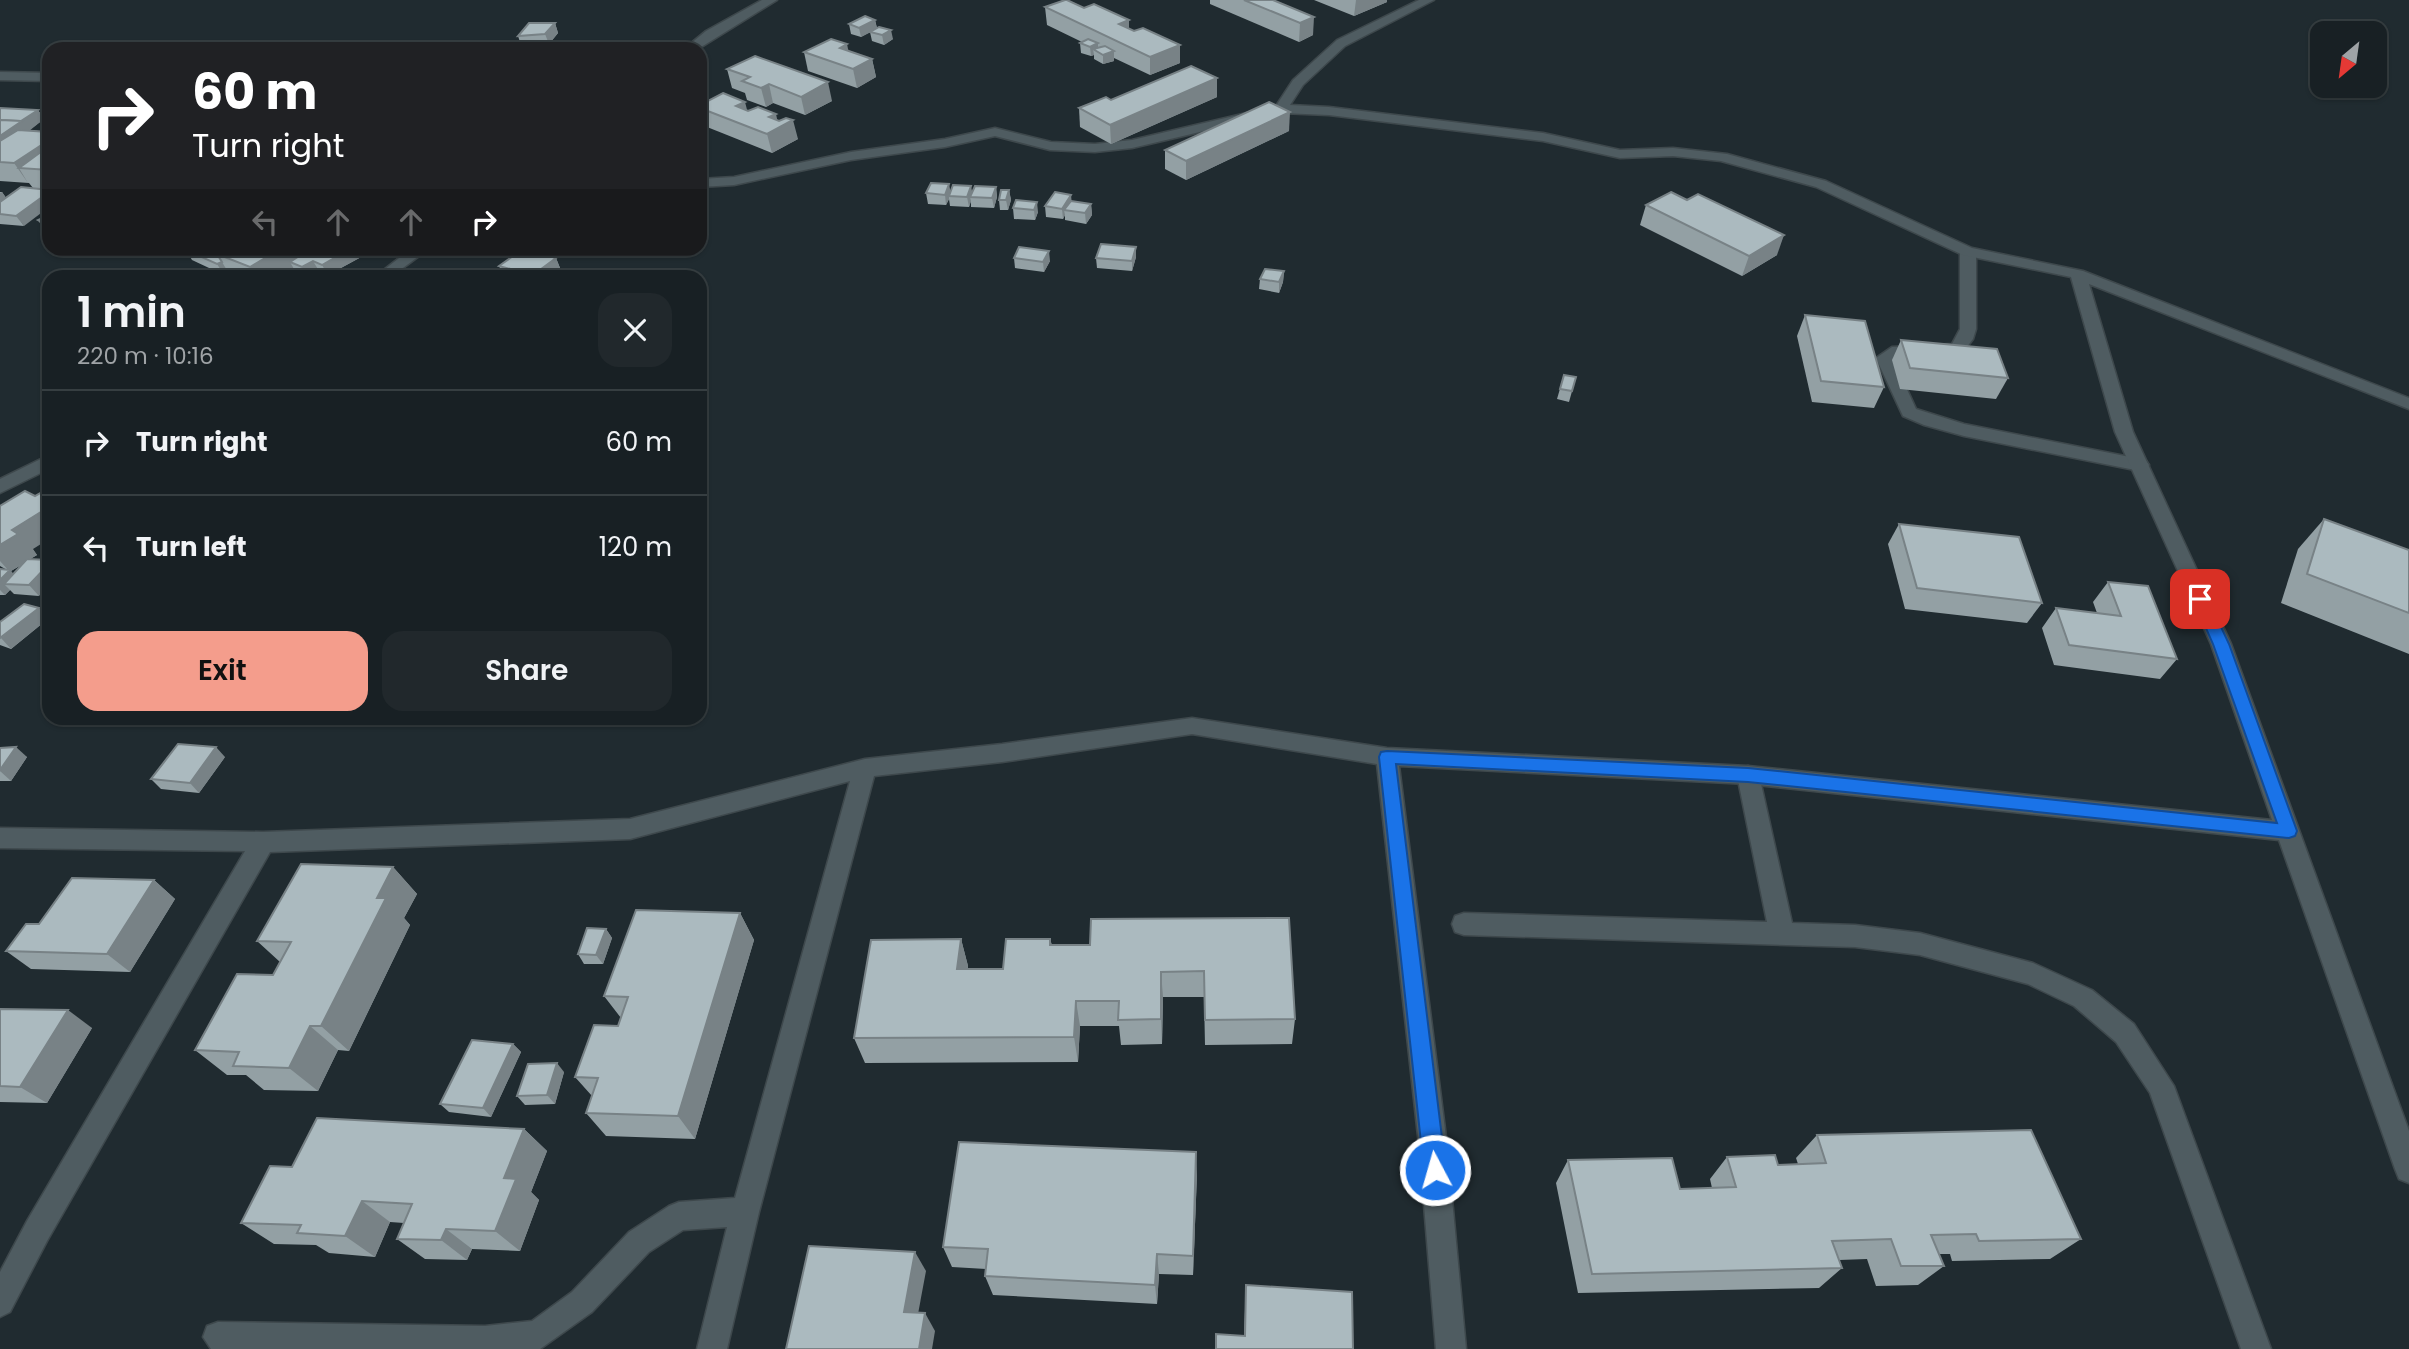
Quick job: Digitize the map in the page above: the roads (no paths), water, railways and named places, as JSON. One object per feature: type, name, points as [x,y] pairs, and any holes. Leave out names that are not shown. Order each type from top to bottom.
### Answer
[{"type":"street","points":[[699,42],[771,0]]},
{"type":"street","points":[[1281,109],[1298,83],[1341,43],[1428,0]]},
{"type":"street","points":[[0,76],[42,77]]},
{"type":"street","points":[[707,183],[734,181],[851,156],[945,143],[995,132],[1023,136],[1050,146],[1095,148],[1132,144],[1281,109],[1329,111],[1543,137],[1620,154],[1673,152],[1722,157],[1821,184],[1968,252],[2078,274],[2409,404]]},
{"type":"street","points":[[1968,252],[1968,329],[1965,339],[1957,349],[1892,352],[1884,358],[1909,412],[1964,430],[2140,465]]},
{"type":"street","points":[[392,270],[412,256]]},
{"type":"street","points":[[2078,274],[2124,432],[2221,644],[2409,1169]]},
{"type":"street","points":[[3,484],[42,464]]},
{"type":"street","points":[[0,838],[263,842],[630,829],[865,768],[1002,753],[1192,726],[1387,757],[1748,775],[2289,831]]},
{"type":"street","points":[[1387,757],[1433,1145],[1451,1349]]},
{"type":"street","points":[[712,1349],[745,1212],[865,768]]},
{"type":"street","points":[[1748,775],[1782,934]]},
{"type":"street","points":[[0,1302],[37,1231],[263,842]]},
{"type":"street","points":[[1464,924],[1881,939],[1920,944],[1981,958],[2033,974],[2083,998],[2124,1033],[2161,1086],[2256,1349]]},
{"type":"street","points":[[218,1337],[485,1341],[537,1335],[582,1302],[639,1241],[679,1216],[745,1212]]}]
